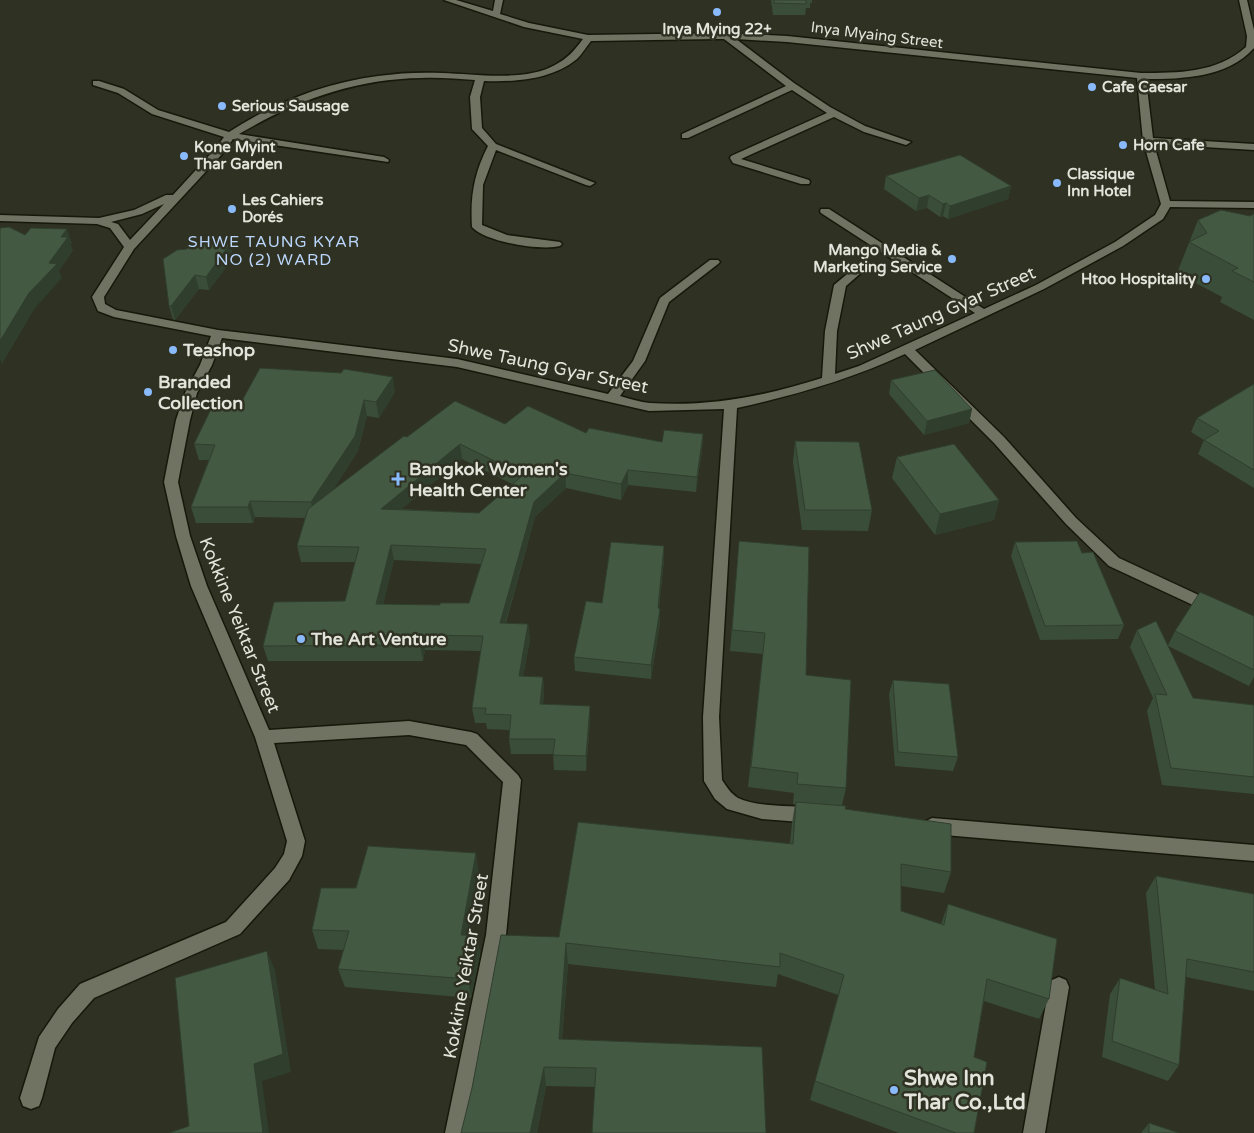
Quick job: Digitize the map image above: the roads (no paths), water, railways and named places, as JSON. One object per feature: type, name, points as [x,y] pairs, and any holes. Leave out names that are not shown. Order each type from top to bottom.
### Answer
[{"type":"street","name":"Inya Myaing Street","points":[[448,0],[526,25],[588,38],[726,36],[808,40],[1141,76],[1178,76],[1206,72],[1224,66],[1240,57],[1250,48],[1250,36],[1243,0]]},
{"type":"street","points":[[496,15],[499,0]]},
{"type":"street","points":[[726,36],[836,114],[863,128],[906,142]]},
{"type":"street","name":"Shwe Taung Gyar Street","points":[[588,38],[578,54],[562,68],[526,76],[480,78],[422,75],[371,79],[350,83],[291,101],[231,136],[130,246],[98,297],[99,304],[103,310],[218,334],[457,363],[649,407],[731,405],[791,392],[863,369],[984,314],[1040,288],[1120,244],[1160,217],[1166,204]]},
{"type":"street","points":[[1141,76],[1148,141],[1166,204],[1254,205]]},
{"type":"street","points":[[480,78],[475,97],[477,129],[493,146],[590,183]]},
{"type":"street","points":[[96,83],[121,91],[154,112],[231,136],[384,160]]},
{"type":"street","points":[[685,136],[794,86]]},
{"type":"street","points":[[805,182],[737,161],[735,158],[836,114]]},
{"type":"street","points":[[1148,141],[1254,146]]},
{"type":"street","points":[[493,146],[482,167],[475,199],[477,226],[485,232],[508,240],[556,244]]},
{"type":"street","points":[[0,218],[98,221],[138,212],[180,192]]},
{"type":"street","points":[[825,211],[984,314]]},
{"type":"street","points":[[98,221],[114,226],[130,246]]},
{"type":"street","points":[[612,398],[639,361],[664,300],[714,262]]},
{"type":"street","points":[[828,380],[831,331],[840,285],[856,272]]},
{"type":"street","name":"Kokkine Yeiktar Street","points":[[218,334],[182,420],[171,482],[183,536],[200,586],[264,737],[409,728],[471,739],[512,780],[496,935],[456,1133]]},
{"type":"street","points":[[908,349],[999,440],[1071,521],[1114,562],[1226,614]]},
{"type":"street","points":[[731,405],[711,717],[713,781],[722,794],[733,804],[762,811],[830,817]]},
{"type":"street","points":[[31,1098],[46,1044],[65,1016],[87,991],[233,928],[282,874],[293,856],[296,841],[264,737]]},
{"type":"street","points":[[919,824],[1254,853]]},
{"type":"street","points":[[1034,1133],[1059,987]]},
{"type":"place","name":"Inya Mying 22+","points":[[717,12]]},
{"type":"place","name":"Cafe Caesar","points":[[1092,87]]},
{"type":"place","name":"Serious Sausage","points":[[222,106]]},
{"type":"place","name":"Horn Cafe","points":[[1123,145]]},
{"type":"place","name":"Kone Myint Thar Garden","points":[[184,156]]},
{"type":"place","name":"Classique Inn Hotel","points":[[1057,183]]},
{"type":"place","name":"Les Cahiers Dorés","points":[[232,209]]},
{"type":"place","name":"Mango Media & Marketing Service","points":[[952,259]]},
{"type":"place","name":"Htoo Hospitality","points":[[1206,279]]},
{"type":"place","name":"Teashop","points":[[173,350]]},
{"type":"place","name":"Branded Collection","points":[[148,392]]},
{"type":"place","name":"Bangkok Women's Health Center","points":[[398,479]]},
{"type":"place","name":"The Art Venture","points":[[301,639]]},
{"type":"place","name":"Shwe Inn Thar Co.,Ltd","points":[[894,1090]]},
{"type":"district","name":"SHWE TAUNG KYAR NO (2) WARD","points":[[274,250]]}]
